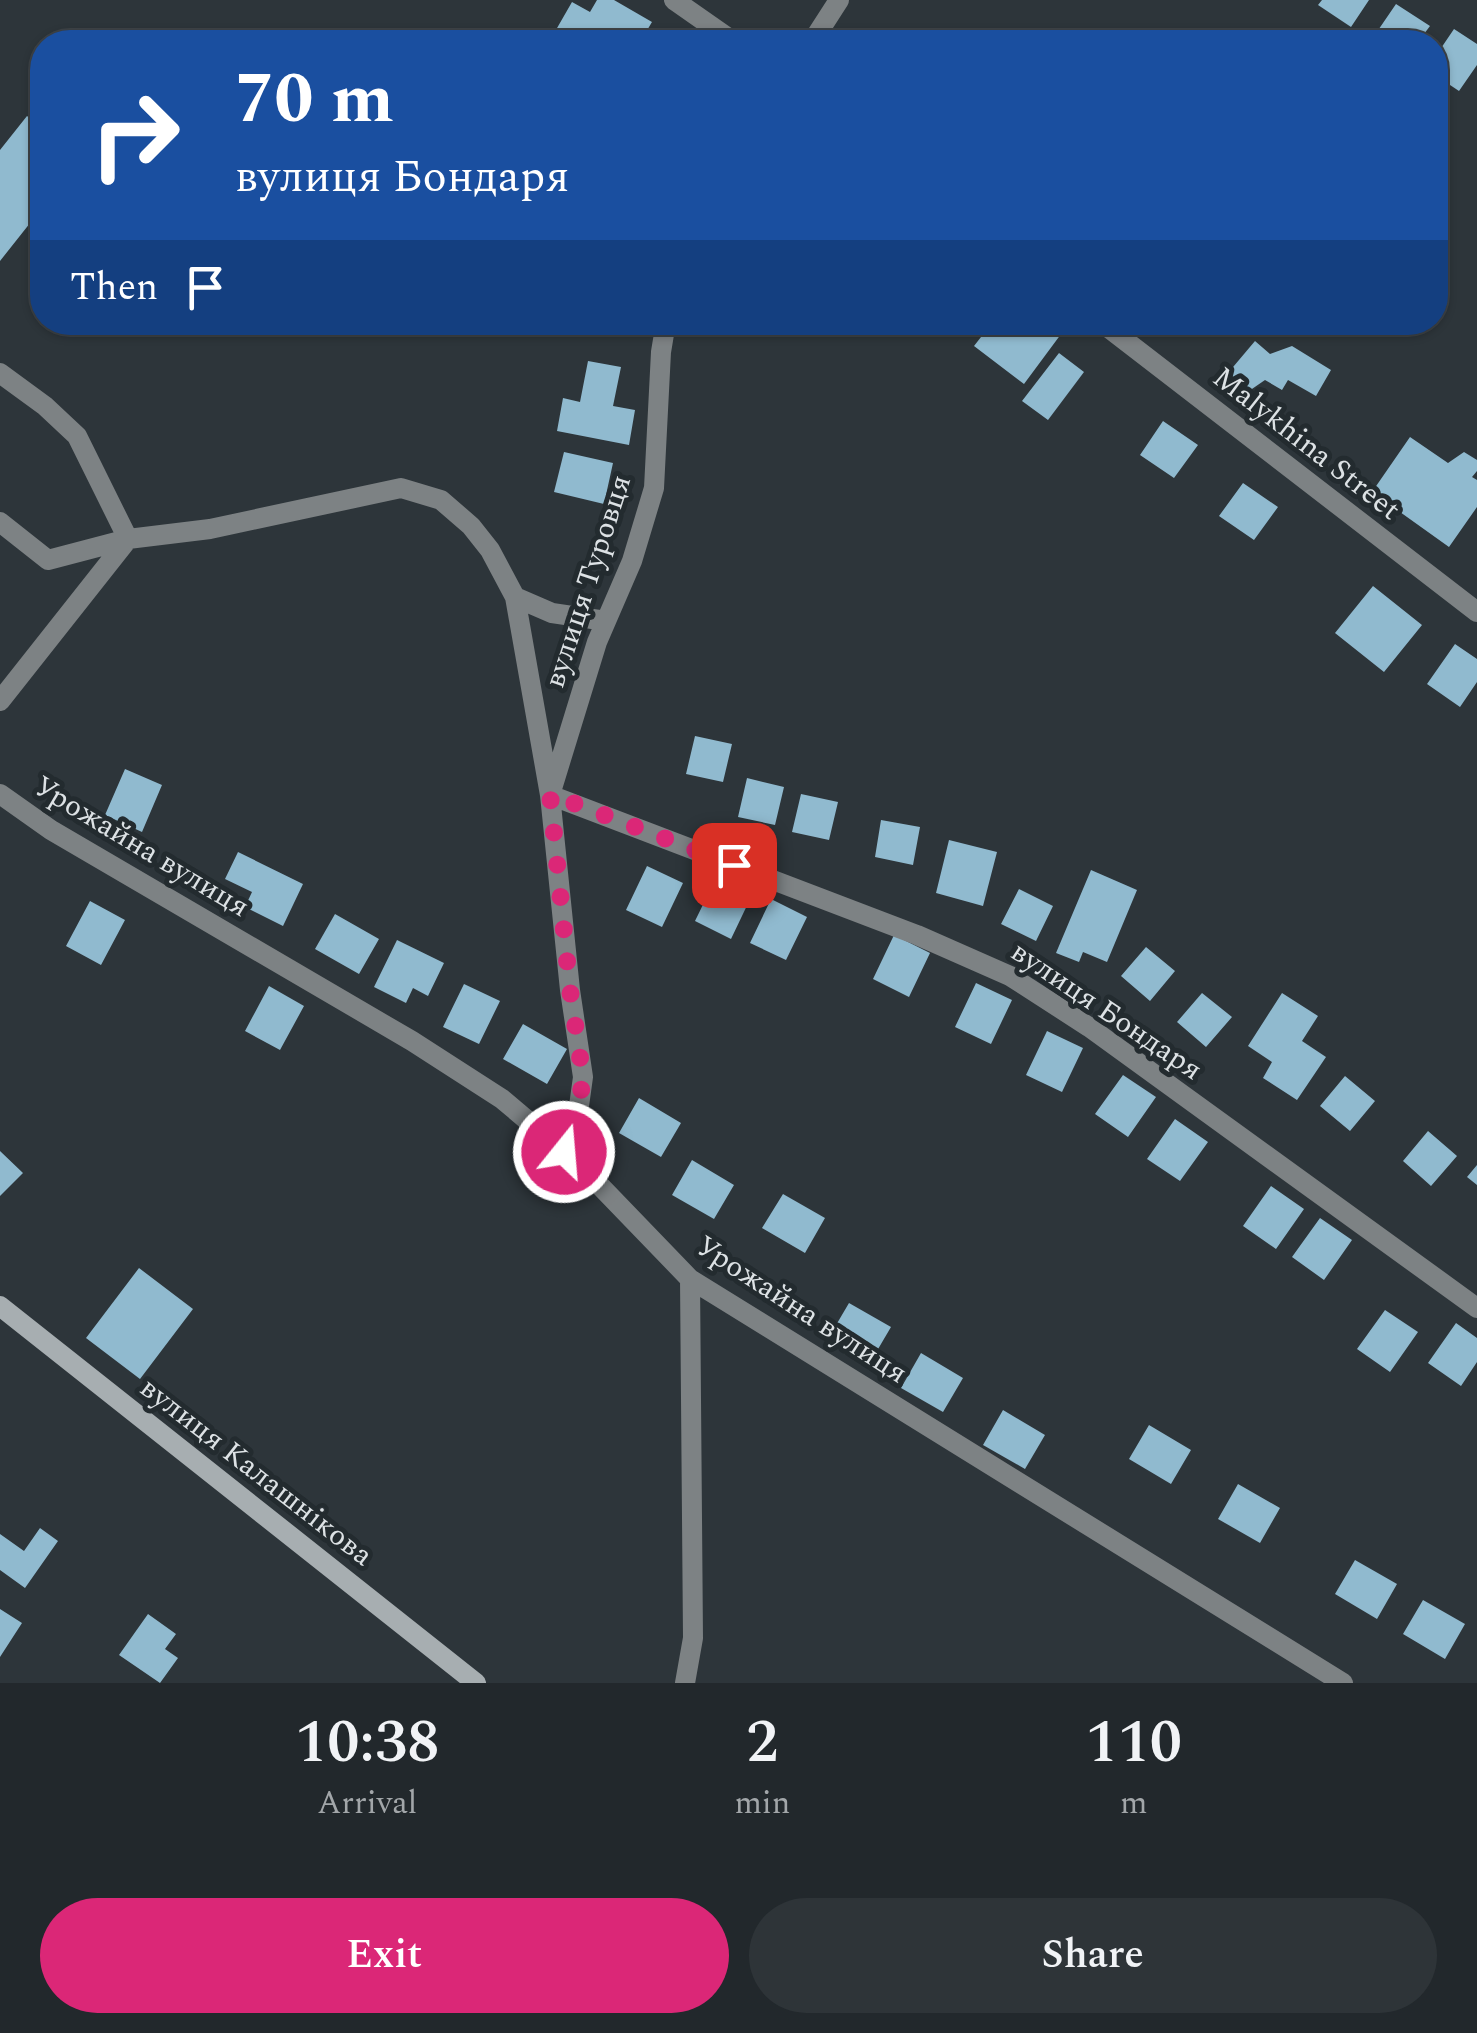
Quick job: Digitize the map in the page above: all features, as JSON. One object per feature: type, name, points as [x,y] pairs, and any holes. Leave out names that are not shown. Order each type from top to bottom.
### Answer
[{"type":"street","points":[[674,0],[717,30]]},
{"type":"street","points":[[820,30],[840,0]]},
{"type":"street","name":"вулиця Туровця","points":[[550,794],[654,488],[664,335]]},
{"type":"street","name":"Malykhina Street","points":[[1118,335],[1477,612]]},
{"type":"street","points":[[0,373],[77,436],[128,539]]},
{"type":"street","points":[[0,522],[48,560],[128,539],[228,526],[400,488],[441,500],[472,526],[515,597],[550,794],[583,1077],[579,1106],[564,1152]]},
{"type":"street","points":[[0,702],[128,539]]},
{"type":"street","points":[[515,597],[552,613],[606,621]]},
{"type":"street","name":"Урожайна вулиця","points":[[0,794],[51,830],[412,1041],[502,1100],[564,1152],[690,1279],[1343,1683]]},
{"type":"street","name":"вулиця Бондаря","points":[[550,794],[918,935],[1010,976],[1089,1028],[1477,1308]]},
{"type":"street","points":[[685,1683],[692,1638],[690,1279]]},
{"type":"street","name":"вулиця Калашнікова","points":[[0,1306],[476,1683]]},
{"type":"building","points":[[597,0],[614,0],[652,22],[647,30],[556,30],[572,2],[590,12]]},
{"type":"building","points":[[1322,0],[1369,0],[1351,27],[1318,5]]},
{"type":"building","points":[[1396,4],[1430,26],[1427,30],[1378,30]]},
{"type":"building","points":[[1454,29],[1477,44],[1477,65],[1459,91],[1448,84],[1448,38]]},
{"type":"building","points":[[27,116],[30,118],[30,223],[0,261],[0,150]]},
{"type":"building","points":[[983,335],[1060,335],[1024,384],[974,346]]},
{"type":"building","points":[[1255,341],[1270,354],[1292,346],[1331,370],[1316,396],[1288,380],[1282,390],[1265,380],[1249,391],[1228,373]]},
{"type":"building","points":[[1059,353],[1084,372],[1048,420],[1022,401]]},
{"type":"building","points":[[588,361],[621,367],[613,406],[635,410],[629,445],[557,431],[563,398],[580,402]]},
{"type":"building","points":[[1163,421],[1198,445],[1174,478],[1140,455]]},
{"type":"building","points":[[1410,437],[1448,463],[1464,452],[1477,460],[1477,471],[1472,477],[1477,480],[1477,507],[1449,547],[1372,492]]},
{"type":"building","points":[[564,452],[613,463],[604,504],[554,492]]},
{"type":"building","points":[[1243,483],[1278,507],[1254,540],[1219,516]]},
{"type":"building","points":[[1373,586],[1422,625],[1384,672],[1335,633]]},
{"type":"building","points":[[1455,644],[1477,659],[1477,682],[1460,707],[1427,684]]},
{"type":"building","points":[[695,736],[732,744],[723,782],[686,774]]},
{"type":"building","points":[[125,769],[162,785],[142,832],[105,815]]},
{"type":"building","points":[[747,778],[784,787],[775,825],[738,817]]},
{"type":"building","points":[[801,794],[838,802],[829,840],[792,832]]},
{"type":"building","points":[[881,820],[920,827],[913,865],[875,857]]},
{"type":"building","points":[[949,840],[997,852],[983,906],[936,893]]},
{"type":"building","points":[[238,852],[303,884],[283,926],[245,907],[252,892],[225,879]]},
{"type":"building","points":[[647,866],[683,883],[662,927],[626,910]]},
{"type":"building","points":[[1091,870],[1137,890],[1107,962],[1083,952],[1079,962],[1056,953]]},
{"type":"building","points":[[716,878],[752,895],[731,939],[695,921]]},
{"type":"building","points":[[1019,889],[1053,906],[1036,941],[1001,924]]},
{"type":"building","points":[[771,899],[807,917],[786,960],[750,943]]},
{"type":"building","points":[[90,901],[125,920],[101,965],[66,946]]},
{"type":"building","points":[[335,914],[379,939],[359,974],[315,949]]},
{"type":"building","points":[[894,935],[930,953],[909,997],[873,979]]},
{"type":"building","points":[[397,940],[444,963],[428,996],[413,988],[406,1003],[374,987]]},
{"type":"building","points":[[1146,947],[1175,971],[1150,1001],[1121,976]]},
{"type":"building","points":[[976,983],[1012,1000],[991,1044],[955,1027]]},
{"type":"building","points":[[464,984],[500,1001],[479,1044],[443,1027]]},
{"type":"building","points":[[269,986],[304,1006],[280,1050],[245,1031]]},
{"type":"building","points":[[1202,993],[1232,1017],[1206,1047],[1177,1022]]},
{"type":"building","points":[[1282,993],[1318,1016],[1302,1041],[1326,1057],[1297,1100],[1263,1078],[1272,1062],[1248,1046]]},
{"type":"building","points":[[523,1024],[567,1049],[547,1084],[503,1059]]},
{"type":"building","points":[[1047,1031],[1083,1048],[1062,1092],[1026,1075]]},
{"type":"building","points":[[1123,1075],[1156,1097],[1128,1137],[1095,1114]]},
{"type":"building","points":[[1345,1076],[1375,1101],[1350,1131],[1320,1106]]},
{"type":"building","points":[[639,1098],[681,1123],[661,1157],[619,1133]]},
{"type":"building","points":[[1175,1119],[1208,1142],[1180,1181],[1147,1159]]},
{"type":"building","points":[[1428,1131],[1457,1156],[1431,1186],[1403,1161]]},
{"type":"building","points":[[0,1151],[23,1173],[0,1196]]},
{"type":"building","points":[[692,1160],[734,1185],[714,1219],[672,1195]]},
{"type":"building","points":[[1477,1165],[1477,1185],[1467,1177]]},
{"type":"building","points":[[1271,1186],[1304,1209],[1276,1249],[1243,1226]]},
{"type":"building","points":[[783,1194],[825,1218],[805,1253],[762,1228]]},
{"type":"building","points":[[1320,1218],[1352,1240],[1324,1280],[1292,1257]]},
{"type":"building","points":[[139,1268],[193,1309],[140,1379],[86,1338]]},
{"type":"building","points":[[849,1303],[891,1327],[871,1361],[829,1337]]},
{"type":"building","points":[[1385,1310],[1418,1332],[1390,1372],[1357,1349]]},
{"type":"building","points":[[1456,1323],[1477,1338],[1477,1362],[1461,1386],[1428,1363]]},
{"type":"building","points":[[921,1353],[963,1378],[943,1412],[901,1388]]},
{"type":"building","points":[[1003,1410],[1045,1435],[1025,1469],[983,1445]]},
{"type":"building","points":[[1149,1425],[1191,1450],[1171,1484],[1129,1459]]},
{"type":"building","points":[[1238,1484],[1280,1508],[1260,1543],[1218,1519]]},
{"type":"building","points":[[40,1528],[58,1541],[25,1588],[0,1570],[0,1534],[24,1551]]},
{"type":"building","points":[[1355,1560],[1397,1584],[1377,1619],[1335,1594]]},
{"type":"building","points":[[1423,1600],[1465,1624],[1445,1659],[1403,1634]]},
{"type":"building","points":[[0,1609],[22,1623],[0,1657]]},
{"type":"building","points":[[148,1614],[176,1634],[165,1649],[178,1658],[160,1683],[119,1655]]},
{"type":"route","points":[[564,1152],[579,1106],[583,1077],[550,794],[734,865]]}]
